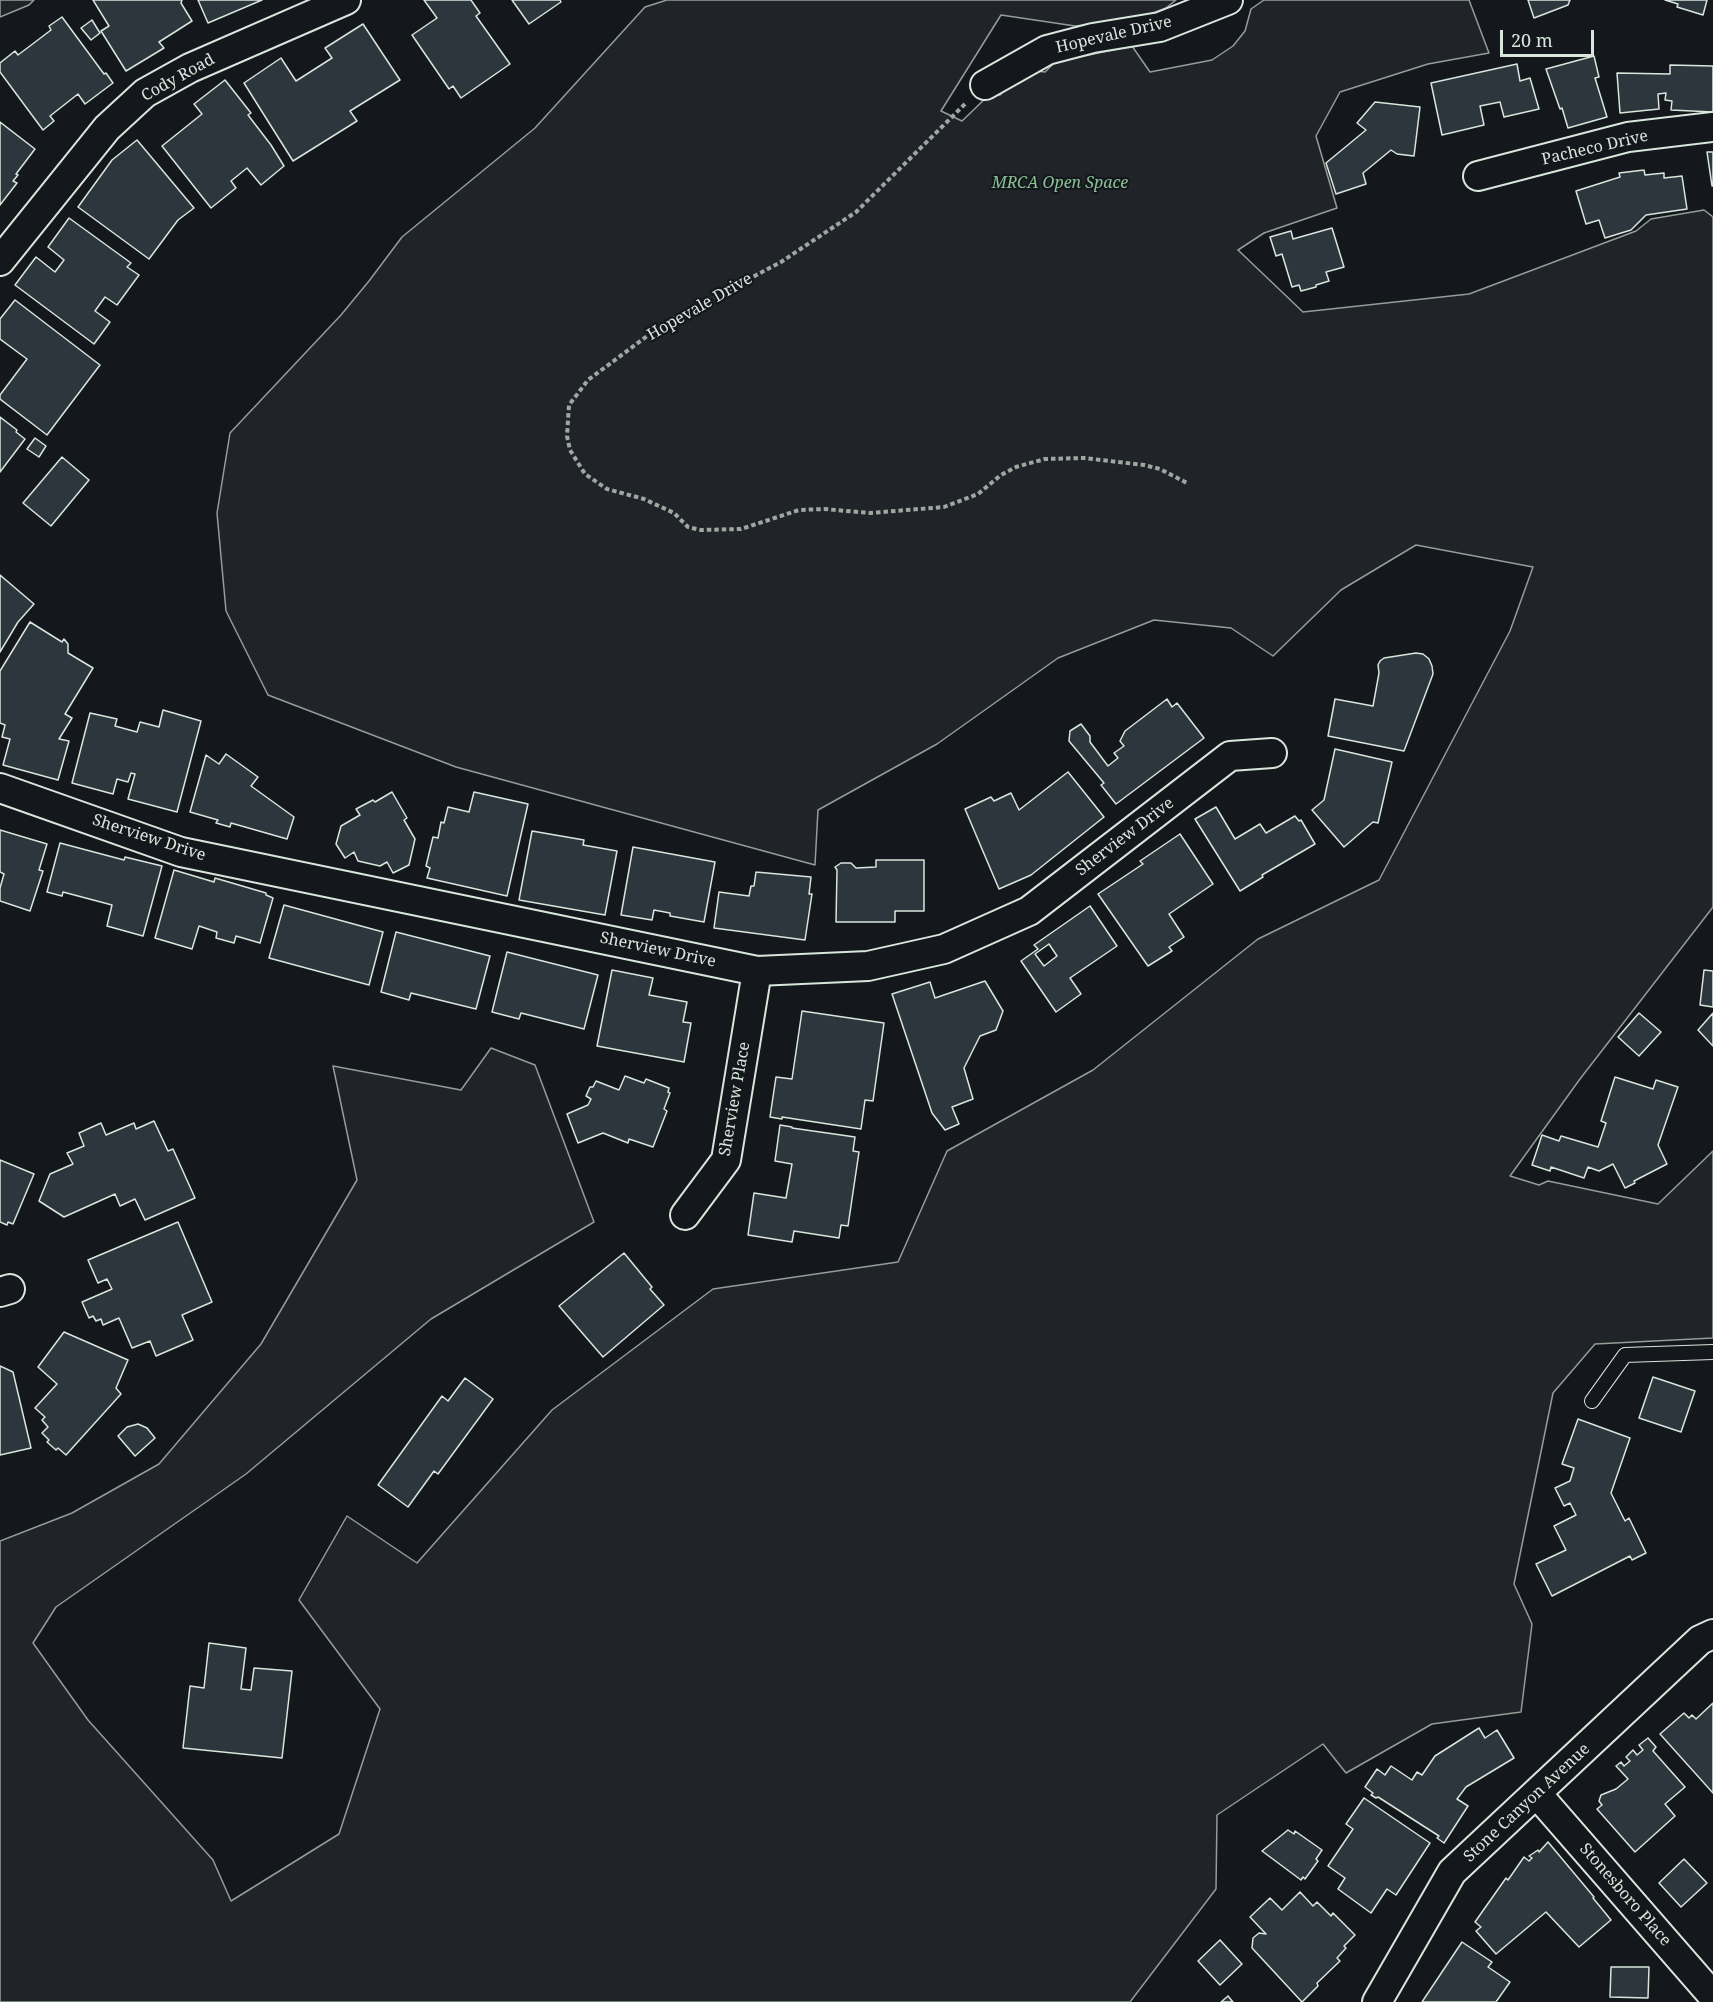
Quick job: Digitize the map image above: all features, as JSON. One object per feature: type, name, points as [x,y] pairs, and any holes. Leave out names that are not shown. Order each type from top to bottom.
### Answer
[{"type":"street","name":"Cody Road","points":[[0,261],[107,128],[145,93],[190,68],[345,0]]},
{"type":"street","name":"Hopevale Drive","points":[[985,85],[1047,50],[1093,38],[1160,27],[1228,0]]},
{"type":"street","name":"Pacheco Drive","points":[[1478,176],[1628,137],[1713,127]]},
{"type":"street","name":"Sherview Drive","points":[[0,788],[181,852],[757,971],[868,966],[944,948],[1029,911],[1230,756],[1272,753]]},
{"type":"street","name":"Sherview Place","points":[[685,1215],[726,1160],[757,971]]},
{"type":"street","name":"Stone Canyon Avenue","points":[[1377,2002],[1452,1872],[1700,1640],[1713,1634]]},
{"type":"street","name":"Stonesboro Place","points":[[1537,1794],[1713,1996]]},
{"type":"lane","points":[[1592,1401],[1625,1355],[1713,1352]]},
{"type":"path","name":"Hopevale Drive","points":[[985,85],[856,212],[781,262],[662,325],[588,380],[569,405],[567,436],[570,450],[585,474],[607,489],[644,499],[674,513],[688,527],[701,530],[741,529],[799,510],[824,508],[870,513],[944,507],[978,494],[1001,474],[1045,459],[1084,458],[1144,465],[1160,469],[1187,483]]},
{"type":"green space","points":[[0,0],[34,0],[29,5],[0,17]]},
{"type":"green space","name":"MRCA Open Space","points":[[667,0],[1176,0],[1166,8],[1132,21],[1075,26],[1001,15],[941,111],[962,121],[990,94],[1000,95],[1013,79],[1036,71],[1045,72],[1055,62],[1132,46],[1150,72],[1212,60],[1233,46],[1245,31],[1251,9],[1264,0],[1469,0],[1489,53],[1428,64],[1340,92],[1316,136],[1337,208],[1264,233],[1238,250],[1303,312],[1469,294],[1636,231],[1651,219],[1704,210],[1713,217],[1713,907],[1580,1079],[1510,1176],[1539,1185],[1548,1181],[1658,1204],[1713,1151],[1713,1338],[1595,1344],[1553,1393],[1514,1584],[1532,1624],[1521,1712],[1432,1724],[1346,1773],[1323,1744],[1217,1815],[1216,1889],[1130,2002],[0,2002],[0,1541],[72,1513],[159,1464],[261,1344],[357,1180],[333,1066],[461,1090],[491,1048],[535,1065],[594,1222],[431,1319],[246,1474],[56,1607],[33,1643],[88,1720],[213,1860],[231,1901],[339,1834],[380,1709],[299,1600],[347,1516],[417,1563],[552,1410],[713,1289],[898,1262],[947,1151],[1093,1070],[1258,939],[1379,880],[1510,631],[1533,567],[1416,545],[1341,590],[1273,656],[1231,628],[1154,620],[1058,658],[937,744],[818,810],[815,865],[456,767],[268,695],[226,611],[217,513],[230,433],[341,315],[402,237],[535,128],[645,7]]},
{"type":"building","points":[[93,0],[182,0],[181,3],[192,21],[159,42],[164,48],[126,71],[101,31],[109,26]]},
{"type":"building","points":[[198,0],[262,0],[208,23]]},
{"type":"building","points":[[424,0],[471,0],[480,13],[476,16],[510,64],[461,98],[453,86],[449,89],[412,35],[437,18]]},
{"type":"building","points":[[512,0],[560,0],[561,2],[529,24]]},
{"type":"building","points":[[1528,0],[1570,0],[1568,5],[1534,18]]},
{"type":"building","points":[[1665,0],[1707,0],[1703,15],[1677,7],[1678,4]]},
{"type":"building","points":[[62,17],[113,83],[85,104],[78,94],[50,116],[54,121],[43,130],[0,72],[0,63],[15,51],[18,55],[51,30],[49,26]]},
{"type":"building","points":[[92,20],[100,33],[91,40],[81,28]]},
{"type":"building","points":[[363,24],[400,80],[350,111],[357,121],[293,161],[244,83],[281,58],[296,81],[332,58],[325,48]]},
{"type":"building","points":[[1594,56],[1599,77],[1595,78],[1607,117],[1568,128],[1546,69]]},
{"type":"building","points":[[1517,64],[1520,81],[1530,78],[1539,109],[1504,117],[1500,102],[1480,106],[1484,125],[1442,135],[1431,83]]},
{"type":"building","points":[[1670,65],[1713,66],[1713,112],[1671,110],[1672,101],[1665,100],[1666,93],[1658,94],[1659,109],[1620,113],[1617,73],[1670,74]]},
{"type":"building","points":[[225,80],[251,113],[248,115],[284,166],[261,185],[247,168],[231,181],[236,188],[211,208],[162,146],[202,114],[194,104]]},
{"type":"building","points":[[1375,102],[1420,107],[1414,156],[1397,154],[1391,150],[1363,173],[1366,184],[1336,194],[1326,163],[1366,130],[1357,123]]},
{"type":"building","points":[[0,122],[35,149],[16,174],[18,175],[13,181],[17,183],[0,205]]},
{"type":"building","points":[[137,140],[194,208],[178,220],[149,259],[78,207],[112,160]]},
{"type":"building","points":[[1707,152],[1713,152],[1713,186],[1712,186]]},
{"type":"building","points":[[1644,170],[1645,175],[1664,173],[1664,178],[1682,176],[1687,209],[1646,215],[1631,230],[1605,238],[1599,220],[1586,224],[1576,191],[1620,177],[1619,173]]},
{"type":"building","points":[[69,218],[131,263],[127,267],[139,275],[117,305],[105,297],[95,311],[110,322],[94,344],[15,285],[36,257],[55,272],[64,260],[48,247]]},
{"type":"building","points":[[1332,228],[1344,267],[1326,272],[1329,281],[1316,285],[1316,287],[1301,291],[1299,285],[1292,287],[1282,254],[1276,256],[1270,237],[1291,231],[1293,239]]},
{"type":"building","points":[[15,300],[100,365],[47,435],[0,399],[0,395],[27,359],[0,339],[0,319]]},
{"type":"building","points":[[0,417],[25,439],[0,472]]},
{"type":"building","points":[[35,438],[46,446],[39,457],[27,449]]},
{"type":"building","points":[[62,457],[89,480],[51,526],[23,503]]},
{"type":"building","points":[[0,575],[34,604],[18,622],[0,652]]},
{"type":"building","points":[[30,622],[62,642],[64,639],[68,644],[68,653],[93,668],[65,714],[72,718],[59,739],[69,741],[58,780],[3,765],[10,739],[2,737],[5,725],[0,723],[0,671]]},
{"type":"building","points":[[1423,654],[1429,659],[1433,674],[1404,751],[1328,736],[1335,699],[1373,706],[1380,661],[1384,658]]},
{"type":"building","points":[[1167,699],[1172,707],[1177,703],[1204,738],[1116,804],[1101,785],[1104,783],[1069,741],[1070,731],[1081,724],[1090,736],[1090,742],[1108,766],[1118,758],[1114,753],[1124,746],[1120,741],[1125,731]]},
{"type":"building","points":[[163,710],[201,721],[177,812],[128,799],[135,774],[131,773],[128,782],[117,779],[113,794],[72,783],[90,713],[117,719],[115,726],[137,732],[140,722],[159,727]]},
{"type":"building","points":[[1335,749],[1392,762],[1378,823],[1373,822],[1344,847],[1312,810],[1324,800]]},
{"type":"building","points":[[226,754],[258,777],[251,786],[294,817],[287,839],[231,823],[230,827],[216,823],[218,820],[190,812],[206,755],[219,764]]},
{"type":"building","points":[[1068,772],[1104,817],[1031,875],[999,889],[965,809],[991,797],[994,801],[1011,793],[1019,810]]},
{"type":"building","points":[[392,792],[407,818],[404,820],[415,839],[409,865],[393,873],[387,862],[380,866],[358,861],[354,852],[345,858],[336,844],[341,826],[360,815],[356,809]]},
{"type":"building","points":[[474,792],[528,804],[507,896],[427,878],[430,868],[426,866],[433,837],[438,838],[441,822],[444,823],[448,807],[469,812]]},
{"type":"building","points":[[1216,807],[1235,839],[1260,824],[1266,833],[1295,816],[1299,821],[1301,820],[1315,844],[1262,875],[1263,877],[1240,891],[1195,819]]},
{"type":"building","points":[[0,830],[47,844],[39,870],[43,871],[30,911],[0,901],[0,888],[4,874],[0,872]]},
{"type":"building","points":[[532,831],[584,840],[583,845],[617,851],[605,915],[519,900]]},
{"type":"building","points":[[1180,834],[1213,884],[1169,914],[1184,937],[1169,947],[1172,951],[1148,966],[1098,894],[1143,864],[1140,861]]},
{"type":"building","points":[[60,843],[124,860],[125,857],[162,866],[143,936],[107,926],[112,905],[63,892],[62,896],[47,892]]},
{"type":"building","points":[[633,847],[715,862],[704,922],[670,916],[670,913],[654,910],[652,920],[621,915]]},
{"type":"building","points":[[876,860],[924,860],[924,911],[895,911],[895,922],[836,922],[837,870],[835,867],[841,863],[851,863],[856,868],[876,867]]},
{"type":"building","points":[[174,870],[214,882],[215,878],[266,893],[273,898],[260,943],[236,936],[234,943],[216,938],[217,932],[199,926],[192,949],[155,938]]},
{"type":"building","points":[[756,872],[811,877],[809,894],[812,894],[805,940],[714,928],[719,892],[749,896],[751,886],[754,886]]},
{"type":"building","points":[[284,905],[383,932],[369,985],[269,958]]},
{"type":"building","points":[[1090,906],[1117,946],[1070,978],[1081,994],[1056,1012],[1021,961],[1038,949],[1034,945]],"holes":[[[1049,944],[1057,956],[1044,966],[1035,954]]]},
{"type":"building","points":[[396,932],[490,956],[476,1009],[411,993],[409,1000],[381,992]]},
{"type":"building","points":[[507,952],[598,975],[584,1029],[521,1013],[519,1019],[492,1012]]},
{"type":"building","points":[[612,970],[653,978],[649,995],[687,1002],[683,1022],[691,1023],[684,1062],[597,1046]]},
{"type":"building","points":[[1704,970],[1713,971],[1713,1007],[1700,1005]]},
{"type":"building","points":[[985,981],[1003,1011],[996,1030],[980,1036],[964,1068],[973,1099],[952,1107],[959,1124],[945,1130],[932,1113],[892,994],[930,982],[935,998]]},
{"type":"building","points":[[802,1011],[884,1023],[873,1101],[865,1100],[861,1129],[770,1117],[776,1077],[792,1079]]},
{"type":"building","points":[[1639,1013],[1661,1032],[1639,1056],[1618,1037]]},
{"type":"building","points":[[1713,1013],[1713,1046],[1698,1030]]},
{"type":"building","points":[[625,1076],[644,1083],[646,1079],[669,1088],[670,1093],[664,1109],[667,1111],[653,1147],[629,1139],[628,1143],[603,1133],[578,1143],[567,1114],[588,1105],[591,1099],[586,1096],[596,1081],[619,1090]]},
{"type":"building","points":[[1615,1077],[1653,1089],[1656,1080],[1678,1087],[1658,1145],[1667,1164],[1625,1188],[1613,1164],[1599,1171],[1588,1167],[1584,1178],[1551,1167],[1550,1171],[1532,1165],[1542,1135],[1559,1141],[1561,1136],[1598,1147],[1606,1123],[1601,1121]]},
{"type":"building","points":[[154,1121],[168,1151],[173,1149],[195,1198],[145,1220],[135,1199],[120,1206],[115,1194],[64,1217],[39,1201],[50,1174],[73,1164],[67,1153],[84,1146],[79,1133],[101,1123],[106,1135],[134,1123],[136,1129]]},
{"type":"building","points":[[780,1125],[855,1137],[853,1151],[859,1152],[848,1226],[841,1225],[839,1238],[794,1231],[792,1242],[748,1235],[754,1193],[786,1198],[792,1164],[775,1161]]},
{"type":"building","points":[[0,1160],[34,1174],[13,1224],[8,1222],[7,1225],[0,1222]]},
{"type":"building","points":[[178,1222],[212,1302],[182,1315],[193,1340],[156,1356],[150,1341],[132,1348],[119,1318],[103,1325],[101,1319],[96,1321],[93,1316],[89,1318],[82,1302],[112,1289],[107,1279],[98,1283],[88,1260]]},
{"type":"building","points":[[624,1253],[664,1305],[603,1357],[559,1306]]},
{"type":"building","points":[[64,1332],[128,1360],[116,1388],[121,1394],[66,1455],[47,1442],[49,1440],[42,1433],[48,1427],[42,1420],[45,1417],[35,1408],[57,1384],[38,1367]]},
{"type":"building","points":[[0,1366],[13,1372],[31,1448],[0,1455]]},
{"type":"building","points":[[1653,1377],[1695,1391],[1681,1432],[1639,1418]]},
{"type":"building","points":[[465,1378],[493,1399],[438,1474],[434,1471],[408,1507],[378,1485],[442,1396],[448,1401]]},
{"type":"building","points":[[1578,1419],[1630,1438],[1611,1493],[1625,1521],[1629,1518],[1646,1553],[1632,1560],[1630,1556],[1552,1596],[1536,1564],[1566,1550],[1554,1526],[1576,1515],[1570,1503],[1564,1506],[1555,1488],[1570,1481],[1574,1468],[1562,1464]]},
{"type":"building","points":[[138,1424],[147,1428],[155,1438],[135,1456],[118,1436],[127,1427]]},
{"type":"building","points":[[209,1643],[246,1648],[241,1689],[251,1690],[254,1668],[292,1671],[282,1758],[183,1748],[190,1686],[204,1688]]},
{"type":"building","points":[[1713,1703],[1713,1793],[1660,1734],[1684,1713],[1689,1718],[1692,1715],[1696,1719]]},
{"type":"building","points":[[1479,1728],[1485,1738],[1497,1730],[1514,1758],[1466,1787],[1457,1799],[1468,1806],[1444,1843],[1437,1838],[1439,1836],[1378,1797],[1371,1795],[1373,1793],[1365,1787],[1377,1769],[1385,1775],[1391,1766],[1412,1780],[1417,1772],[1422,1775],[1435,1756]]},
{"type":"building","points":[[1648,1738],[1656,1747],[1653,1751],[1685,1787],[1665,1804],[1675,1816],[1635,1852],[1597,1809],[1602,1805],[1599,1801],[1601,1795],[1616,1789],[1628,1779],[1616,1766],[1621,1762],[1624,1766],[1630,1761],[1626,1757],[1633,1750],[1637,1755],[1643,1750],[1639,1745]]},
{"type":"building","points":[[1364,1798],[1430,1843],[1396,1895],[1387,1889],[1371,1913],[1338,1889],[1345,1878],[1328,1866],[1353,1829],[1346,1824]]},
{"type":"building","points":[[1288,1830],[1294,1834],[1295,1831],[1322,1850],[1316,1859],[1318,1861],[1305,1879],[1303,1877],[1301,1880],[1262,1851]]},
{"type":"building","points":[[1548,1842],[1611,1920],[1579,1947],[1546,1912],[1496,1954],[1476,1931],[1481,1927],[1475,1922],[1524,1857],[1529,1861],[1532,1858],[1529,1856],[1538,1850],[1539,1852]]},
{"type":"building","points":[[1684,1859],[1707,1883],[1681,1907],[1659,1883]]},
{"type":"building","points":[[1300,1892],[1313,1906],[1317,1902],[1331,1916],[1333,1913],[1355,1935],[1344,1946],[1346,1948],[1337,1958],[1340,1961],[1317,1983],[1318,1986],[1302,2002],[1252,1948],[1253,1938],[1259,1933],[1266,1934],[1250,1917],[1270,1898],[1282,1910]]},
{"type":"building","points":[[1220,1940],[1242,1964],[1220,1985],[1198,1961]]},
{"type":"building","points":[[1462,1942],[1492,1962],[1488,1967],[1510,1982],[1496,2002],[1422,2002]]},
{"type":"building","points":[[1611,1967],[1649,1967],[1648,1998],[1610,1997]]},
{"type":"building","points":[[1228,1996],[1233,2002],[1221,2002]]}]
